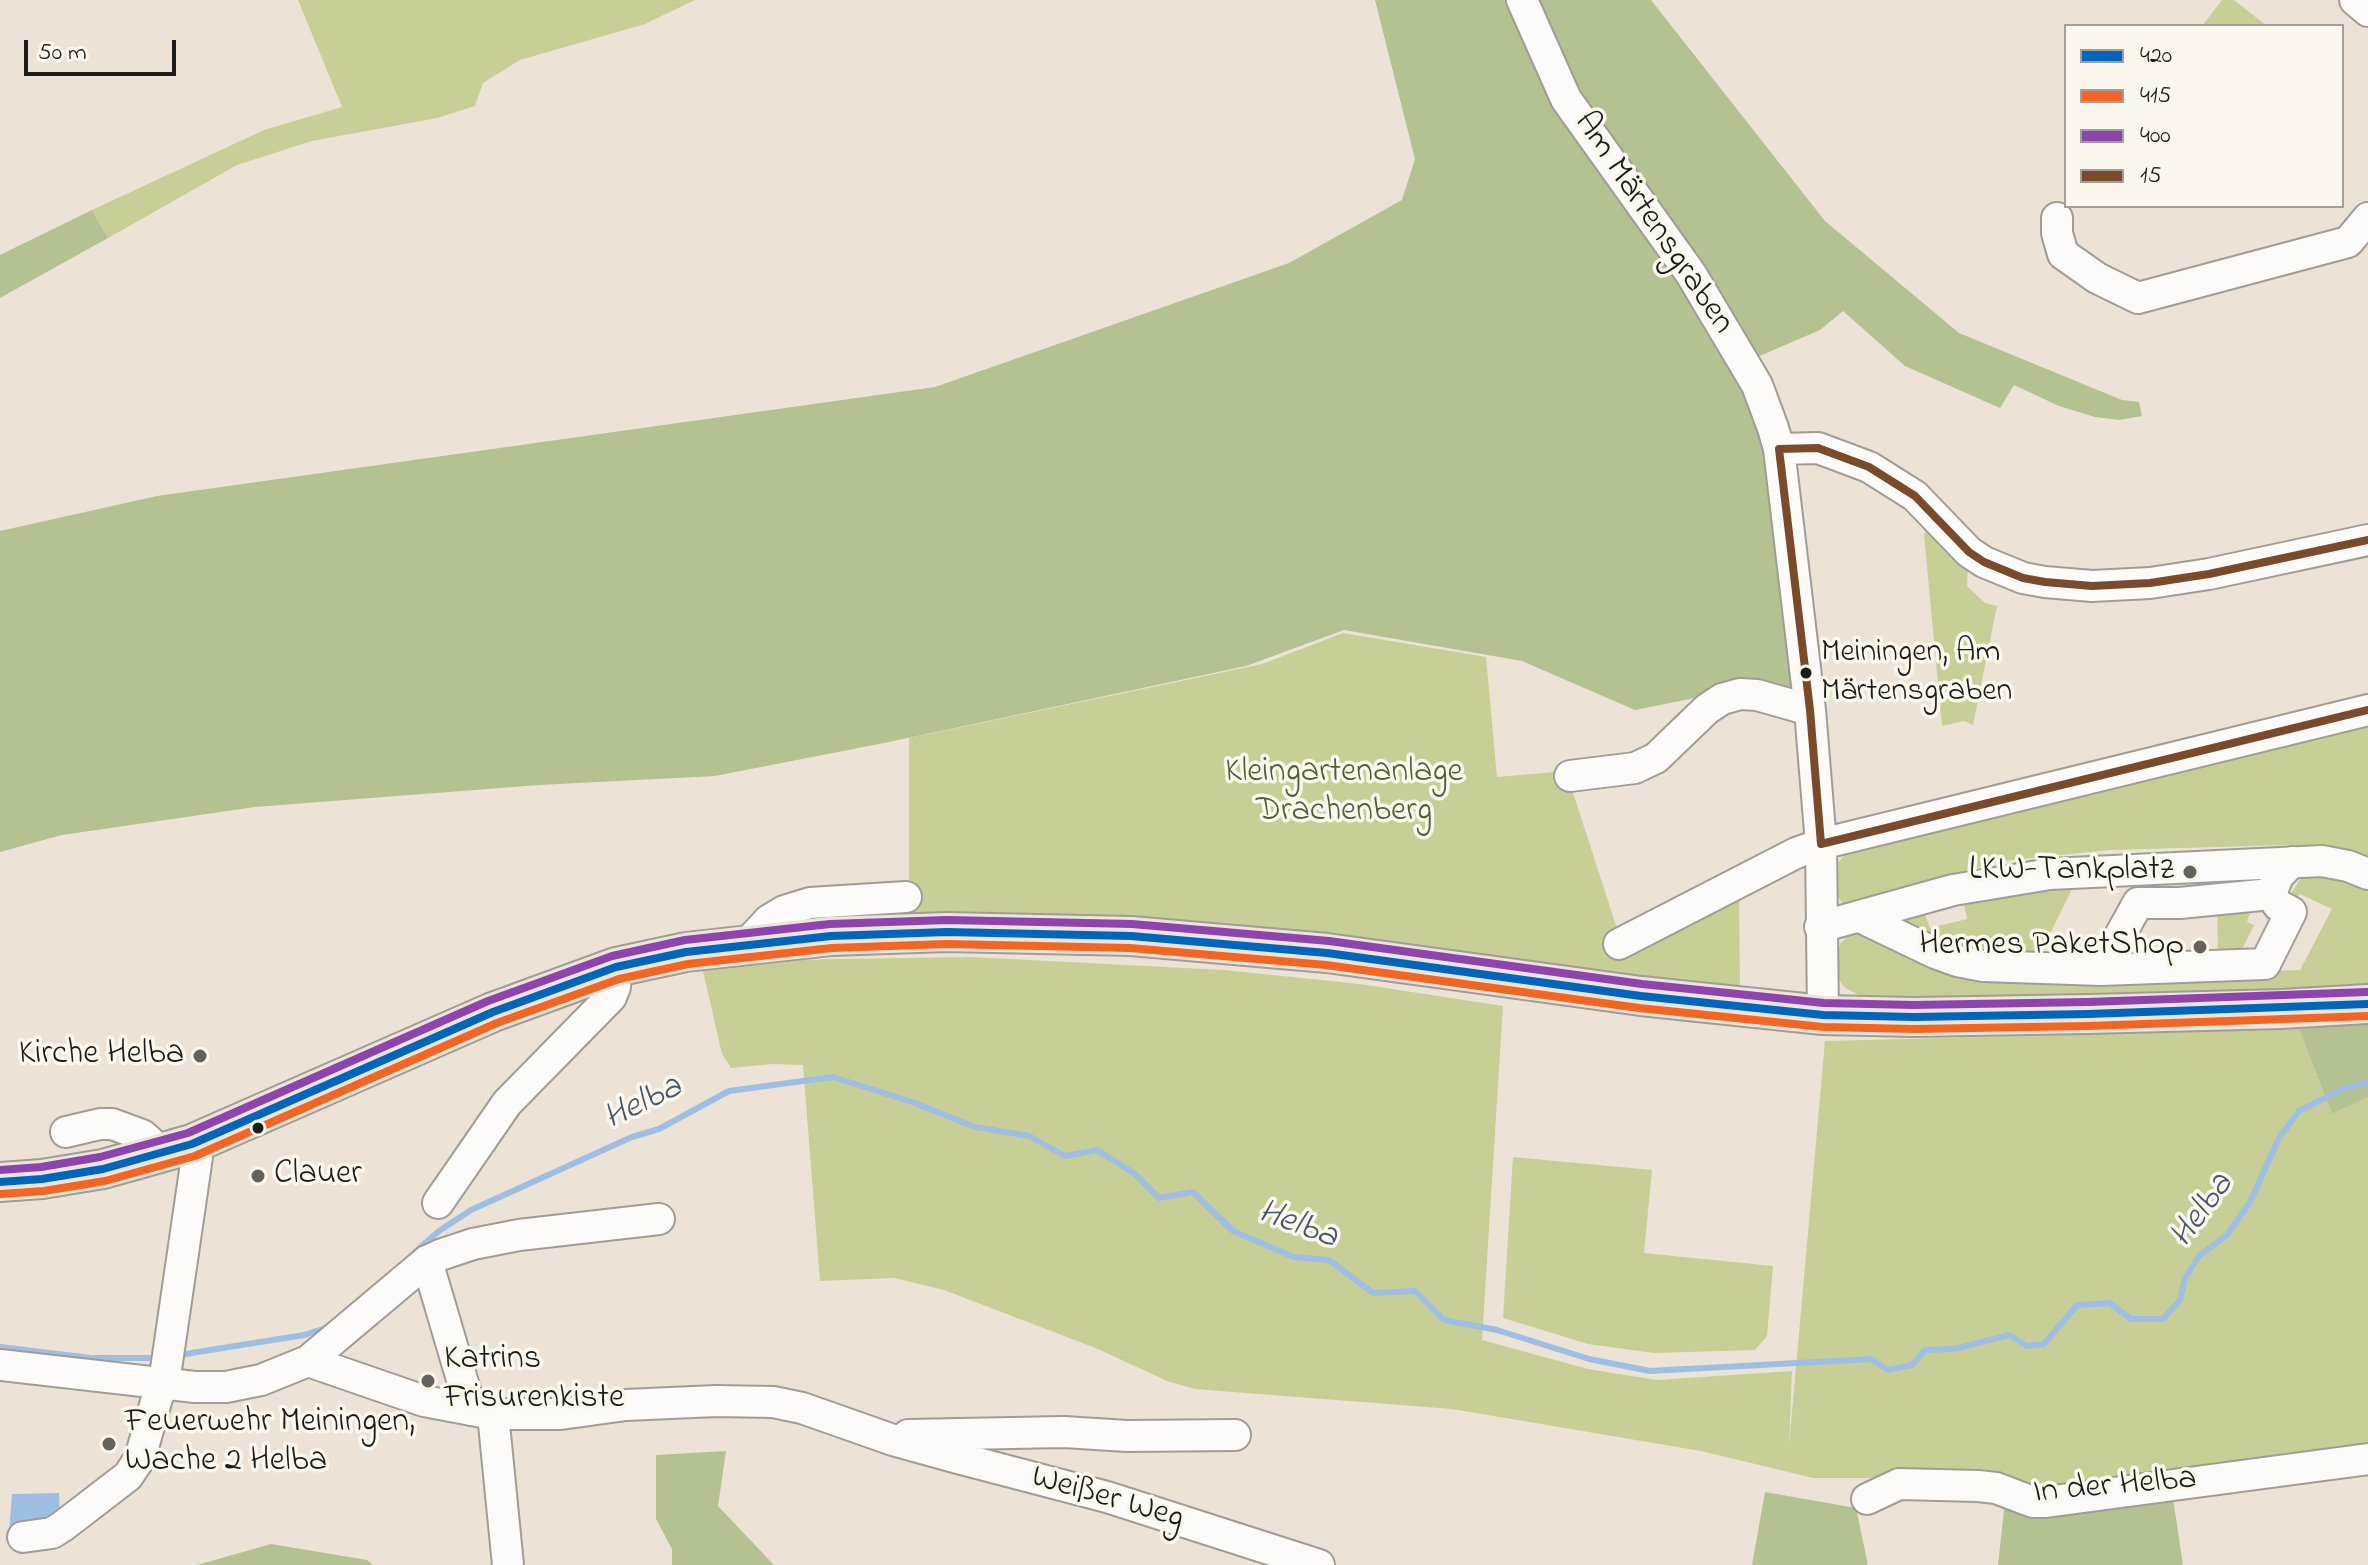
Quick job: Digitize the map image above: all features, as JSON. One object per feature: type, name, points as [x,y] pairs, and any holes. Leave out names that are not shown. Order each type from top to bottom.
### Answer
[{"type":"main road","points":[[0,1182],[103,1169],[192,1144],[493,1012],[616,967],[686,952],[831,936],[947,932],[1131,936],[1327,953],[1641,996],[1823,1015],[2088,1014],[2368,1004]]},
{"type":"street","name":"Am Märtensgraben","points":[[1522,0],[1566,99],[1691,274],[1757,385],[1779,449],[1810,710],[1821,844]]},
{"type":"street","points":[[2355,0],[2368,11]]},
{"type":"street","points":[[2057,218],[2057,233],[2063,254],[2097,278],[2138,298],[2348,242],[2368,218]]},
{"type":"street","points":[[1779,449],[1818,448],[1869,467],[1915,496],[1969,552],[1984,562],[2023,578],[2045,582],[2080,586],[2150,583],[2209,574],[2368,540]]},
{"type":"street","points":[[1570,776],[1635,768],[1656,758],[1707,709],[1722,699],[1740,694],[1757,695],[1810,710]]},
{"type":"street","points":[[1619,944],[1796,853],[1821,844],[2368,710]]},
{"type":"street","points":[[1821,844],[1823,1015]]},
{"type":"street","points":[[1820,927],[1953,890],[2050,874],[2322,861],[2368,874]]},
{"type":"street","points":[[2271,894],[2278,876],[2292,862]]},
{"type":"street","points":[[1860,917],[1935,953],[1983,966],[2101,970],[2265,964],[2291,912],[2278,905],[2271,894]]},
{"type":"street","points":[[2101,970],[2138,903],[2180,903],[2271,894]]},
{"type":"street","points":[[747,944],[769,920],[784,911],[810,903],[906,897]]},
{"type":"street","points":[[438,1203],[507,1103],[611,997],[616,967]]},
{"type":"street","points":[[66,1132],[112,1124],[142,1135],[149,1141],[154,1156]]},
{"type":"street","points":[[23,1537],[52,1533],[128,1476],[140,1458],[166,1376],[197,1157],[192,1144]]},
{"type":"street","points":[[0,1365],[166,1376],[195,1387],[226,1387],[261,1380],[308,1361],[427,1261],[473,1244],[519,1235],[659,1219]]},
{"type":"street","points":[[427,1261],[482,1412],[508,1565]]},
{"type":"street","name":"Weißer Weg","points":[[308,1361],[424,1401],[482,1412],[561,1414],[626,1405],[773,1402],[802,1408],[893,1440],[1107,1497],[1319,1565]]},
{"type":"street","name":"Weißer Weg","points":[[893,1440],[898,1435],[1064,1432],[1127,1436],[1235,1435]]},
{"type":"street","name":"In der Helba","points":[[1867,1499],[1899,1484],[1988,1486],[2033,1502],[2046,1502],[2368,1459]]},
{"type":"green space","points":[[298,0],[695,0],[645,24],[520,60],[483,83],[475,106],[437,118],[312,141],[237,165],[108,238],[92,210],[264,130],[342,107]]},
{"type":"green space","points":[[1375,0],[1651,0],[1825,221],[1959,333],[2122,400],[2139,402],[2142,416],[2119,420],[2095,417],[2059,406],[2014,385],[2000,408],[1905,366],[1843,311],[1820,330],[1734,367],[1770,446],[1800,683],[1792,695],[1749,687],[1635,710],[1522,661],[1344,630],[1246,666],[715,776],[539,785],[255,807],[62,835],[0,852],[0,531],[157,496],[935,387],[1289,263],[1402,200],[1415,159]]},
{"type":"green space","points":[[2222,0],[2234,0],[2264,24],[2204,24]]},
{"type":"green space","points":[[92,210],[108,238],[0,298],[0,255]]},
{"type":"green space","points":[[1932,527],[1968,565],[1967,586],[1985,603],[1997,606],[1973,725],[1964,721],[1942,726],[1924,534]]},
{"type":"green space","name":"Kleingartenanlage Drachenberg","points":[[1343,633],[1486,657],[1497,777],[1566,771],[1623,947],[1739,889],[1740,993],[909,923],[909,738],[1262,664]]},
{"type":"green space","points":[[2368,717],[2368,862],[2334,849],[2292,845],[2110,850],[2002,861],[1904,888],[1847,909],[1838,897],[1835,883],[1837,864],[1852,846]]},
{"type":"green space","points":[[2312,873],[2325,873],[2368,888],[2368,989],[1869,1000],[1845,988],[1837,977],[1836,953],[1841,943],[1851,933],[1861,931],[2046,979],[2300,970],[2332,909],[2300,894],[2296,901],[2286,901],[2301,878]]},
{"type":"green space","points":[[2076,881],[2040,954],[1976,953],[1897,923],[1898,916],[1923,910],[1930,928],[1967,919],[1963,899]]},
{"type":"green space","points":[[2252,908],[2247,922],[2254,925],[2242,949],[2238,953],[2218,956],[2217,909]]},
{"type":"green space","points":[[971,957],[1224,970],[1360,984],[1503,1006],[1482,1340],[1588,1369],[1657,1380],[1792,1371],[1789,1446],[1825,1041],[2299,1029],[2332,1114],[2368,1097],[2368,1449],[2045,1497],[1990,1478],[1813,1478],[1701,1451],[1452,1409],[1195,1389],[1167,1381],[1098,1349],[944,1290],[894,1278],[820,1281],[803,1065],[731,1068],[722,1054],[702,967],[774,960]]},
{"type":"green space","points":[[2368,1023],[2368,1097],[2332,1114],[2299,1029]]},
{"type":"green space","points":[[1513,1157],[1652,1170],[1644,1253],[1773,1266],[1767,1336],[1755,1350],[1654,1353],[1588,1344],[1503,1318]]},
{"type":"green space","points":[[726,1451],[718,1506],[774,1565],[672,1565],[672,1549],[656,1519],[656,1455]]},
{"type":"green space","points":[[1765,1492],[1856,1508],[1868,1565],[1752,1565]]},
{"type":"green space","points":[[2172,1492],[2183,1565],[1998,1565],[2005,1501]]},
{"type":"green space","points":[[271,1544],[367,1560],[373,1565],[197,1565]]},
{"type":"water","points":[[59,1493],[60,1514],[9,1532],[12,1494]]},
{"type":"waterway","name":"Helba","points":[[415,1252],[471,1210],[632,1137],[659,1129],[729,1091],[833,1077],[912,1102],[975,1127],[1029,1136],[1065,1156],[1097,1150],[1135,1174],[1159,1198],[1193,1192],[1233,1231],[1294,1257],[1329,1260],[1373,1293],[1415,1291],[1444,1320],[1497,1330],[1589,1359],[1650,1371],[1871,1359],[1888,1370],[1912,1365],[1925,1350],[1954,1349],[2009,1335],[2027,1346],[2044,1344],[2077,1305],[2110,1303],[2131,1319],[2163,1319],[2180,1300],[2185,1278],[2199,1256],[2227,1235],[2250,1202],[2279,1138],[2299,1111],[2347,1087],[2368,1083]]},
{"type":"waterway","name":"Helba","points":[[179,1355],[304,1335],[329,1327]]},
{"type":"waterway","name":"Helba","points":[[0,1347],[91,1358],[160,1358]]},
{"type":"transit line","name":"15","points":[[2368,540],[2209,574],[2150,583],[2092,586],[2045,582],[2023,578],[1984,562],[1969,552],[1915,496],[1869,467],[1818,448],[1779,449],[1810,710],[1821,844],[2368,710]]},
{"type":"transit line","name":"400","points":[[0,1170],[100,1157],[188,1133],[488,1001],[612,956],[685,940],[830,924],[947,920],[1132,924],[1329,941],[1642,984],[1824,1003],[2088,1002],[2367,992]]},
{"type":"transit line","name":"420","points":[[0,1182],[103,1169],[192,1144],[493,1012],[616,967],[686,952],[831,936],[947,932],[1131,936],[1327,953],[1641,996],[1823,1015],[2088,1014],[2368,1004]]},
{"type":"transit line","name":"415","points":[[1,1194],[105,1181],[195,1156],[497,1023],[619,979],[688,964],[832,948],[947,944],[1130,948],[1326,965],[1639,1008],[1823,1027],[2088,1026],[2368,1016]]},
{"type":"place","name":"Meiningen, Am Märtensgraben","points":[[1806,673]]},
{"type":"place","name":"LKW-Tankplatz","points":[[2190,872]]},
{"type":"place","name":"Hermes PaketShop","points":[[2200,947]]},
{"type":"place","name":"Kirche Helba","points":[[200,1056]]},
{"type":"place","name":"Clauer","points":[[258,1176]]},
{"type":"place","name":"Katrins Frisurenkiste","points":[[428,1381]]},
{"type":"place","name":"Feuerwehr Meiningen, Wache 2 Helba","points":[[109,1444]]}]
